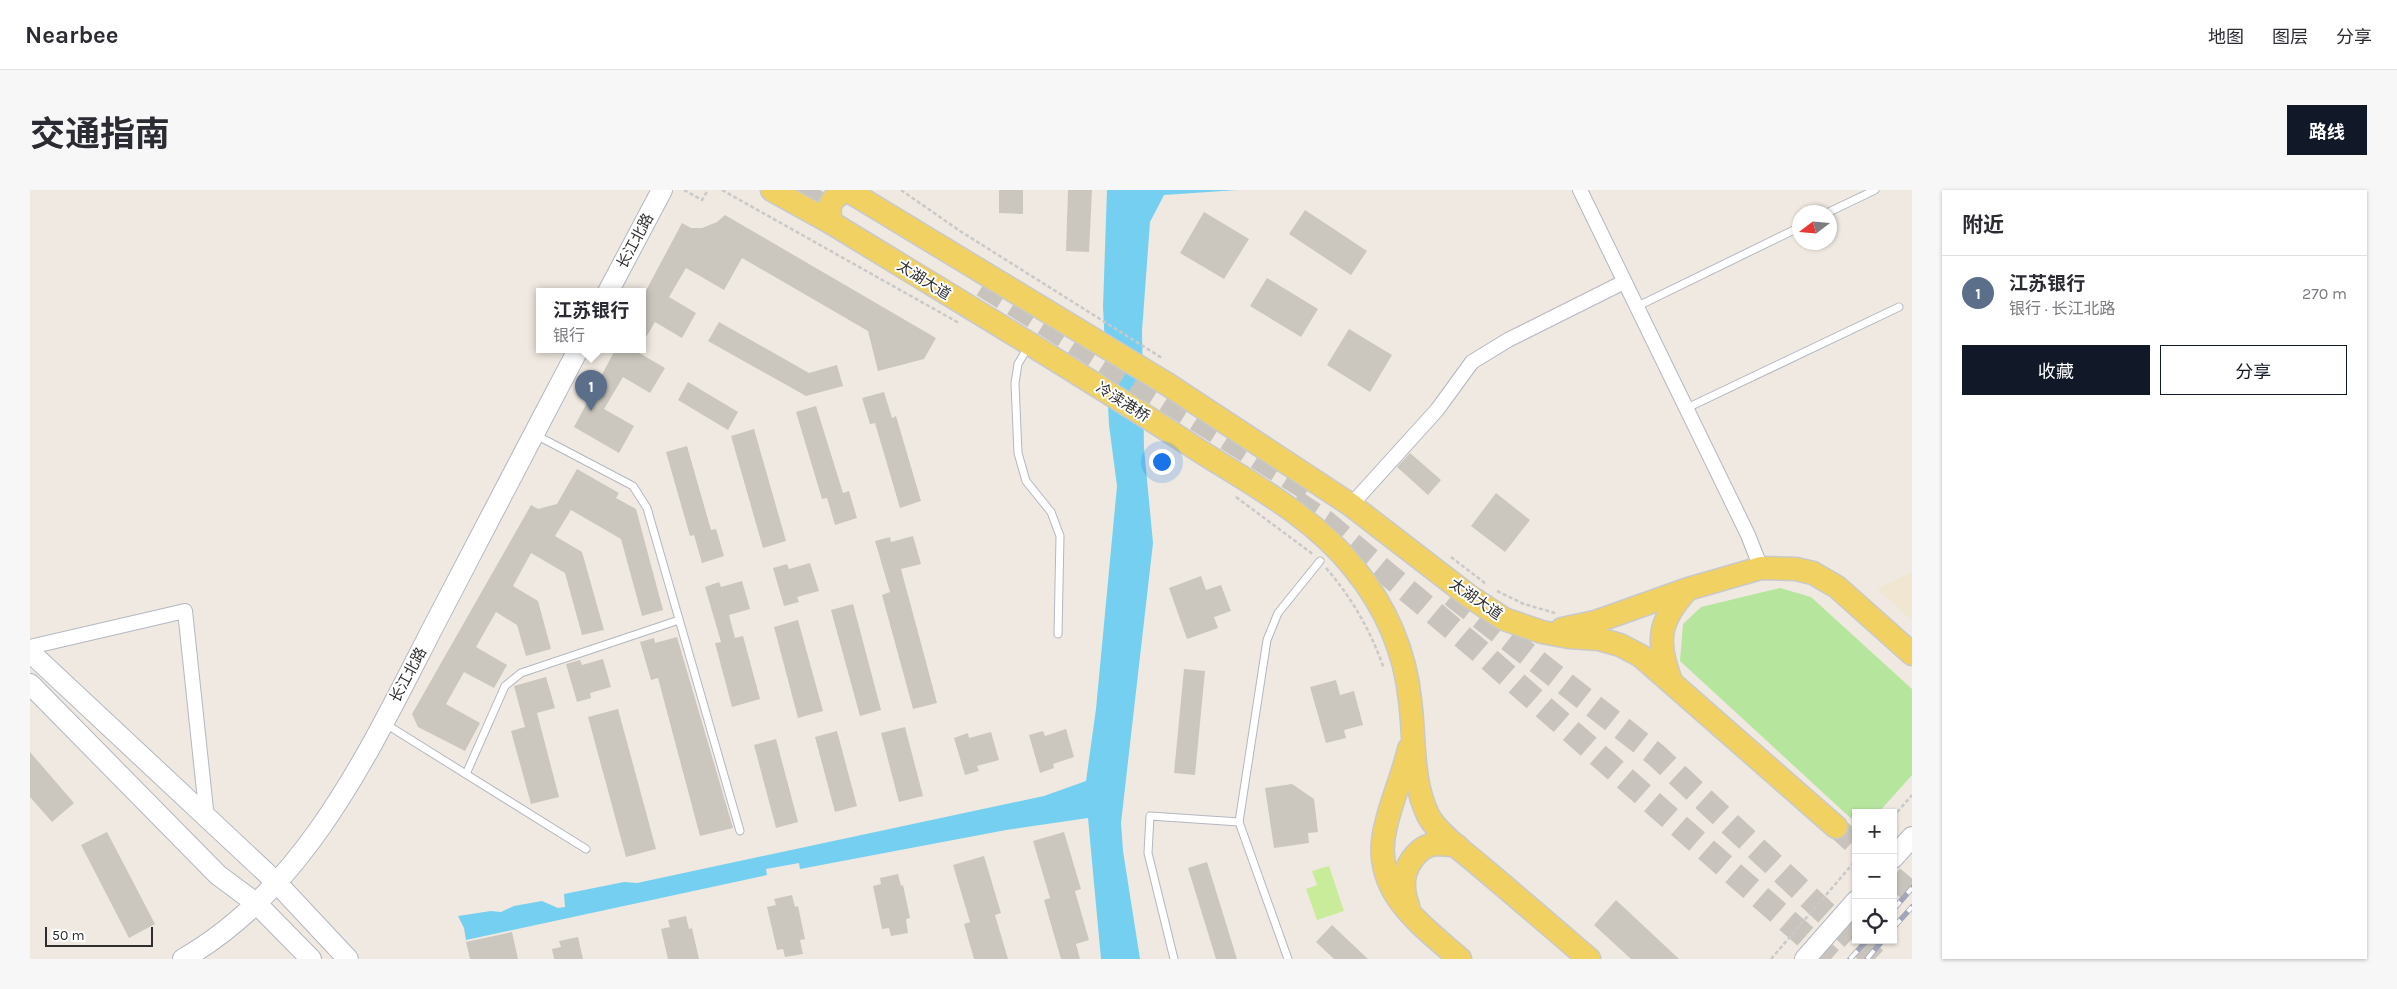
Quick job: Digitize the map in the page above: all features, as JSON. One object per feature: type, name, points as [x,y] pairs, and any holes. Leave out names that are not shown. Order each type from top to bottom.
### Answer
[{"type":"main road","name":"长江北路","points":[[610,288],[662,190]]},
{"type":"main road","name":"太湖大道","points":[[772,190],[830,222],[1075,372]]},
{"type":"main road","name":"太湖大道","points":[[847,190],[1167,384],[1351,505],[1469,596],[1504,619],[1542,632],[1569,637],[1599,639],[1620,645],[1641,656],[1836,827]]},
{"type":"main road","points":[[830,222],[830,205],[835,197],[847,190]]},
{"type":"main road","name":"长江北路","points":[[183,959],[256,904],[301,854],[339,799],[383,722],[576,353]]},
{"type":"main road","name":"冷渎港桥","points":[[1075,372],[1291,510],[1325,536],[1354,568],[1375,598],[1394,632],[1405,668],[1413,734]]},
{"type":"main road","points":[[1542,632],[1595,622],[1688,589],[1761,568],[1796,569],[1813,573],[1837,587],[1912,654]]},
{"type":"main road","points":[[1671,682],[1664,662],[1661,642],[1664,625],[1672,607],[1688,589]]},
{"type":"main road","points":[[30,652],[276,882],[348,959]]},
{"type":"main road","points":[[30,684],[218,875],[256,904],[311,959]]},
{"type":"main road","points":[[1413,734],[1421,799],[1429,818],[1457,846],[1589,959]]},
{"type":"main road","points":[[1413,734],[1404,772],[1385,827],[1381,848],[1385,874],[1397,898],[1410,915],[1460,959]]},
{"type":"main road","points":[[1897,854],[1912,837]]},
{"type":"main road","points":[[1410,915],[1404,886],[1405,871],[1413,859],[1421,850],[1430,845],[1457,846]]},
{"type":"main road","points":[[1805,959],[1852,906]]},
{"type":"street","points":[[1580,190],[1748,535],[1761,568]]},
{"type":"street","points":[[1351,505],[1437,410],[1472,362],[1508,340],[1624,282]]},
{"type":"street","points":[[30,647],[185,611],[207,819]]},
{"type":"lane","points":[[1837,208],[1875,190]]},
{"type":"lane","points":[[1636,307],[1792,231]]},
{"type":"lane","points":[[1685,409],[1899,307]]},
{"type":"lane","points":[[1029,344],[1018,364],[1015,383],[1018,453],[1026,482],[1051,512],[1060,536],[1058,634]]},
{"type":"lane","points":[[534,434],[634,486],[647,508],[740,831]]},
{"type":"lane","points":[[1288,959],[1239,822],[1267,640],[1278,612],[1320,562]]},
{"type":"lane","points":[[466,774],[506,686],[521,673],[679,620]]},
{"type":"lane","points":[[383,722],[586,849]]},
{"type":"lane","points":[[1174,959],[1148,853],[1150,816],[1239,822]]},
{"type":"path","points":[[684,190],[702,200],[708,190]]},
{"type":"path","points":[[722,190],[940,315],[965,326]]},
{"type":"path","points":[[901,190],[960,231],[1165,360]]},
{"type":"path","points":[[1236,497],[1311,552],[1340,584],[1370,631],[1386,677]]},
{"type":"path","points":[[1448,554],[1494,589],[1524,604],[1558,613]]},
{"type":"path","points":[[1897,812],[1912,795]]},
{"type":"path","points":[[1772,959],[1852,865]]},
{"type":"shaded area","points":[[1912,572],[1912,620],[1877,589]]},
{"type":"green space","points":[[1780,588],[1811,597],[1912,689],[1912,775],[1882,809],[1852,809],[1852,819],[1680,661],[1683,624],[1701,607]]},
{"type":"green space","points":[[1329,866],[1344,911],[1317,920],[1306,889],[1317,885],[1312,871]]},
{"type":"water","points":[[1107,190],[1237,190],[1164,195],[1150,222],[1142,331],[1144,448],[1153,543],[1121,823],[1123,851],[1140,959],[1101,959],[1088,818],[1006,830],[800,869],[799,863],[766,869],[767,875],[466,940],[464,928],[458,916],[491,911],[501,912],[514,906],[542,901],[558,908],[565,907],[564,894],[624,882],[637,883],[1044,796],[1086,781],[1096,709],[1117,486],[1109,425],[1103,307]]},
{"type":"building","points":[[999,190],[1023,190],[1023,214],[999,213]]},
{"type":"building","points":[[1068,190],[1092,190],[1089,252],[1066,251]]},
{"type":"building","points":[[1305,210],[1367,251],[1351,275],[1289,234]]},
{"type":"building","points":[[1204,212],[1249,239],[1224,279],[1180,253]]},
{"type":"building","points":[[725,215],[936,338],[924,359],[878,371],[868,331],[742,258],[724,290],[686,268],[669,297],[696,313],[682,338],[655,322],[646,337],[646,290],[682,223],[691,228],[702,228],[717,222]]},
{"type":"building","points":[[1267,278],[1318,309],[1301,337],[1250,306]]},
{"type":"building","points":[[719,322],[809,373],[837,365],[843,386],[806,396],[708,341]]},
{"type":"building","points":[[1349,329],[1392,355],[1370,392],[1327,365]]},
{"type":"building","points":[[613,353],[639,353],[665,368],[650,393],[623,377],[604,409],[634,426],[619,453],[574,427]]},
{"type":"building","points":[[688,382],[738,412],[728,430],[678,400]]},
{"type":"building","points":[[884,392],[892,418],[896,416],[921,501],[900,508],[875,423],[870,424],[862,398]]},
{"type":"building","points":[[816,406],[843,493],[849,491],[857,518],[835,525],[827,498],[822,499],[796,412]]},
{"type":"building","points":[[754,429],[786,541],[763,548],[731,436]]},
{"type":"building","points":[[687,446],[711,530],[716,529],[724,556],[702,563],[694,535],[690,536],[666,452]]},
{"type":"building","points":[[1410,453],[1441,480],[1428,495],[1397,467]]},
{"type":"building","points":[[577,469],[619,493],[616,498],[636,509],[663,610],[642,616],[621,539],[571,510],[555,536],[582,552],[604,630],[582,635],[565,573],[531,553],[513,586],[538,601],[551,649],[526,656],[517,625],[496,612],[476,647],[507,665],[494,688],[464,672],[446,704],[480,723],[465,751],[418,727],[412,714],[531,505],[538,509],[557,504]]},
{"type":"building","points":[[1496,493],[1530,520],[1505,552],[1471,526]]},
{"type":"building","points":[[913,536],[921,564],[901,569],[937,703],[913,709],[882,595],[890,592],[875,541],[890,537],[891,542]]},
{"type":"building","points":[[810,563],[819,591],[797,597],[799,602],[784,606],[773,568],[787,564],[789,569]]},
{"type":"building","points":[[1201,576],[1206,590],[1221,585],[1231,611],[1214,617],[1218,628],[1187,639],[1169,588]]},
{"type":"building","points":[[742,581],[750,609],[729,615],[735,638],[743,636],[760,699],[732,707],[715,643],[721,642],[705,587],[719,582],[721,587]]},
{"type":"building","points":[[853,604],[881,710],[860,716],[831,610]]},
{"type":"building","points":[[798,620],[823,711],[798,718],[774,627]]},
{"type":"building","points":[[677,637],[733,828],[700,836],[658,678],[651,680],[640,642],[654,638],[655,643]]},
{"type":"building","points":[[603,659],[611,687],[590,693],[591,698],[577,702],[566,664],[580,660],[582,665]]},
{"type":"building","points":[[1184,669],[1205,671],[1195,775],[1174,773]]},
{"type":"building","points":[[546,677],[555,708],[537,713],[559,797],[531,804],[511,731],[525,727],[514,686]]},
{"type":"building","points":[[1336,680],[1340,695],[1354,691],[1363,725],[1344,730],[1346,738],[1326,743],[1310,687]]},
{"type":"building","points":[[618,709],[656,849],[626,857],[588,717]]},
{"type":"building","points":[[905,727],[923,796],[899,802],[881,733]]},
{"type":"building","points":[[1066,729],[1074,757],[1053,764],[1054,768],[1040,773],[1029,735],[1043,731],[1045,736]]},
{"type":"building","points":[[837,731],[857,806],[835,812],[815,737]]},
{"type":"building","points":[[991,732],[999,760],[977,766],[979,771],[965,775],[954,738],[968,733],[969,738]]},
{"type":"building","points":[[776,739],[798,822],[776,828],[754,745]]},
{"type":"building","points":[[30,752],[74,803],[52,822],[30,797]]},
{"type":"building","points":[[1292,784],[1314,799],[1318,832],[1308,833],[1309,843],[1274,848],[1265,788]]},
{"type":"building","points":[[107,832],[155,924],[129,938],[81,845]]},
{"type":"building","points":[[1064,832],[1081,889],[1075,891],[1089,940],[1076,944],[1080,959],[1061,959],[1044,900],[1050,898],[1033,841]]},
{"type":"building","points":[[984,856],[1001,913],[995,915],[1008,959],[974,959],[964,924],[970,922],[953,865]]},
{"type":"building","points":[[1207,862],[1237,959],[1216,959],[1188,868]]},
{"type":"building","points":[[898,874],[901,886],[903,885],[910,918],[906,919],[908,933],[891,936],[889,928],[882,929],[873,886],[881,884],[880,878]]},
{"type":"building","points":[[792,895],[795,907],[798,906],[805,939],[800,940],[803,954],[785,957],[783,949],[777,950],[767,907],[776,905],[774,899]]},
{"type":"building","points":[[1616,900],[1679,959],[1631,959],[1594,925]]},
{"type":"building","points":[[686,916],[689,929],[692,928],[699,959],[668,959],[661,929],[670,927],[668,920]]},
{"type":"building","points":[[1332,925],[1368,959],[1334,959],[1316,942]]},
{"type":"building","points":[[512,932],[518,959],[470,959],[466,942]]},
{"type":"building","points":[[578,937],[583,959],[554,959],[552,949],[561,947],[559,941]]},
{"type":"tunnel","points":[[797,190],[838,215]]},
{"type":"tunnel","points":[[983,285],[1317,495]]},
{"type":"tunnel","points":[[1294,501],[1324,521],[1476,648],[1831,959]]},
{"type":"tunnel","points":[[1452,595],[1656,755],[1875,959]]},
{"type":"tunnel","points":[[1836,827],[1852,841]]},
{"type":"tunnel","points":[[1897,880],[1912,893]]},
{"type":"railway","points":[[1897,905],[1912,888]]},
{"type":"railway","points":[[1897,924],[1912,907]]},
{"type":"railway","points":[[1850,959],[1863,944]]},
{"type":"railway","points":[[1867,959],[1880,944]]},
{"type":"place","name":"江苏银行","points":[[591,411]]}]
